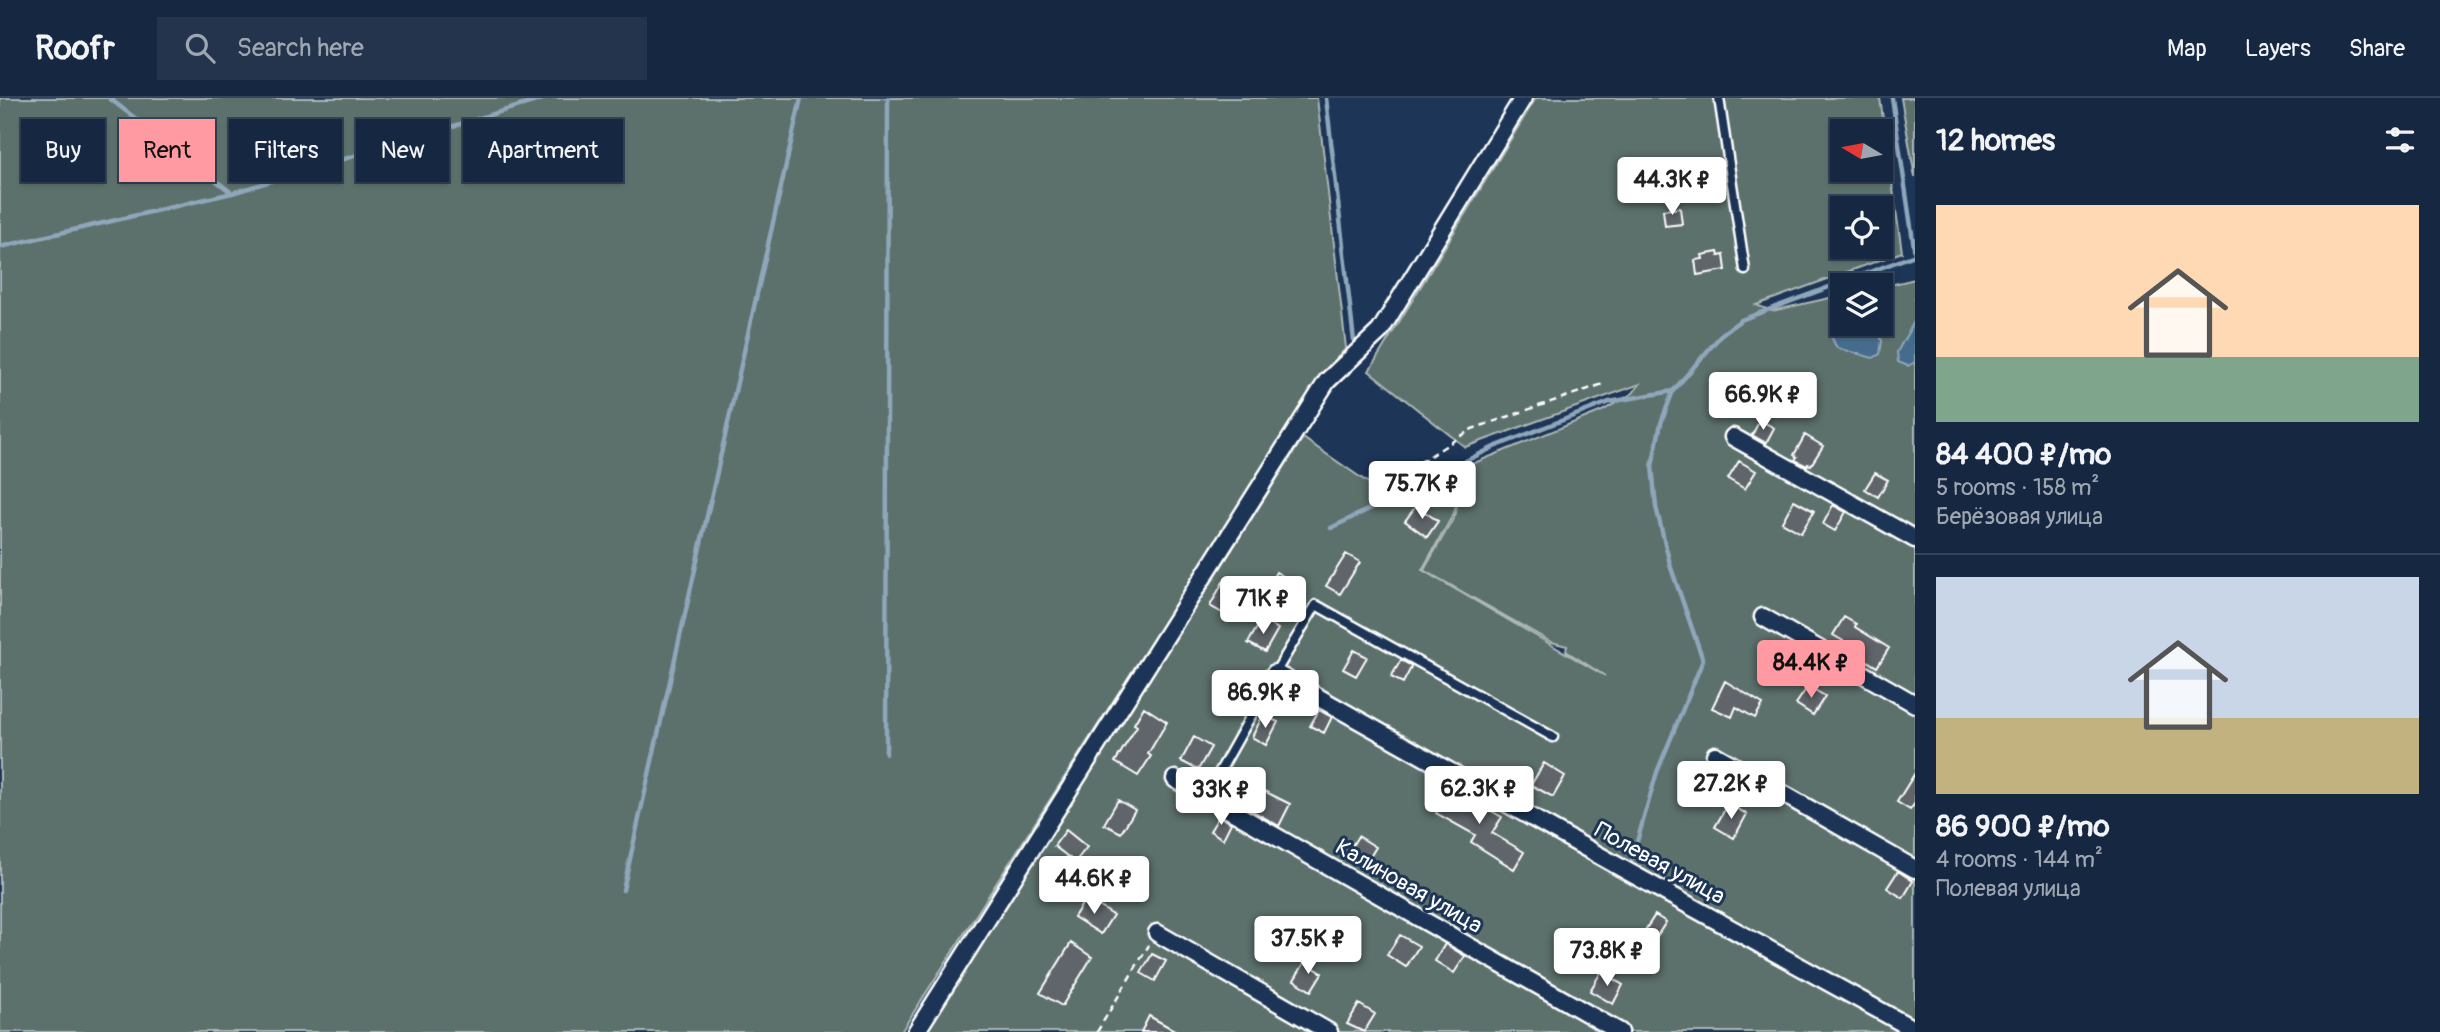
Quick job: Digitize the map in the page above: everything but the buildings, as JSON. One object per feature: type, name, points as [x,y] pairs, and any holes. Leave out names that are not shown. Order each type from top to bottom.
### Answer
[{"type":"street","points":[[916,1032],[1327,381],[1380,331],[1523,98]]},
{"type":"street","points":[[1733,437],[1915,539]]},
{"type":"street","points":[[1763,617],[1915,704]]},
{"type":"street","name":"Полевая улица","points":[[1275,673],[1915,1030]]},
{"type":"street","points":[[1714,755],[1915,869]]},
{"type":"street","name":"Калиновая улица","points":[[1175,779],[1620,1032]]},
{"type":"street","points":[[1157,933],[1329,1032]]},
{"type":"lane","points":[[1719,98],[1745,270]]},
{"type":"lane","points":[[1206,796],[1316,605],[1553,737]]},
{"type":"path","points":[[1397,506],[1425,487],[1420,477],[1419,463],[1472,429],[1606,383]]},
{"type":"path","points":[[1097,1032],[1157,933]]},
{"type":"green space","points":[[0,98],[1317,98],[1346,348],[1321,377],[901,1032],[0,1032]]},
{"type":"green space","points":[[1536,98],[1880,98],[1883,119],[1830,119],[1830,182],[1892,182],[1902,252],[1893,255],[1893,196],[1830,196],[1830,259],[1883,259],[1844,273],[1830,273],[1830,278],[1756,305],[1772,311],[1830,298],[1830,336],[1893,336],[1893,284],[1915,279],[1915,1032],[925,1032],[1303,438],[1386,495],[1456,472],[1460,480],[1462,468],[1602,411],[1633,393],[1640,384],[1465,447],[1369,371]],"holes":[[[1457,500],[1456,514],[1424,570],[1551,642],[1567,646],[1566,651],[1605,676],[1422,570],[1454,513]]]},
{"type":"green space","points":[[1901,98],[1915,98],[1915,177]]},
{"type":"water","points":[[1915,320],[1915,362],[1908,366],[1898,362],[1897,352]]},
{"type":"water","points":[[1832,336],[1880,336],[1882,341],[1880,354],[1873,358],[1837,348]]},
{"type":"waterway","points":[[109,98],[232,193]]},
{"type":"waterway","points":[[0,247],[232,193],[546,98]]},
{"type":"waterway","points":[[623,890],[801,98]]},
{"type":"waterway","points":[[886,754],[888,98]]},
{"type":"waterway","points":[[1326,98],[1354,341]]},
{"type":"waterway","points":[[1892,98],[1915,254]]},
{"type":"waterway","points":[[1632,859],[1657,772],[1703,660],[1671,568],[1656,507],[1652,466],[1661,423],[1673,391],[1723,333],[1741,320],[1915,255]]},
{"type":"waterway","points":[[1331,528],[1494,447],[1609,402],[1673,391]]}]
